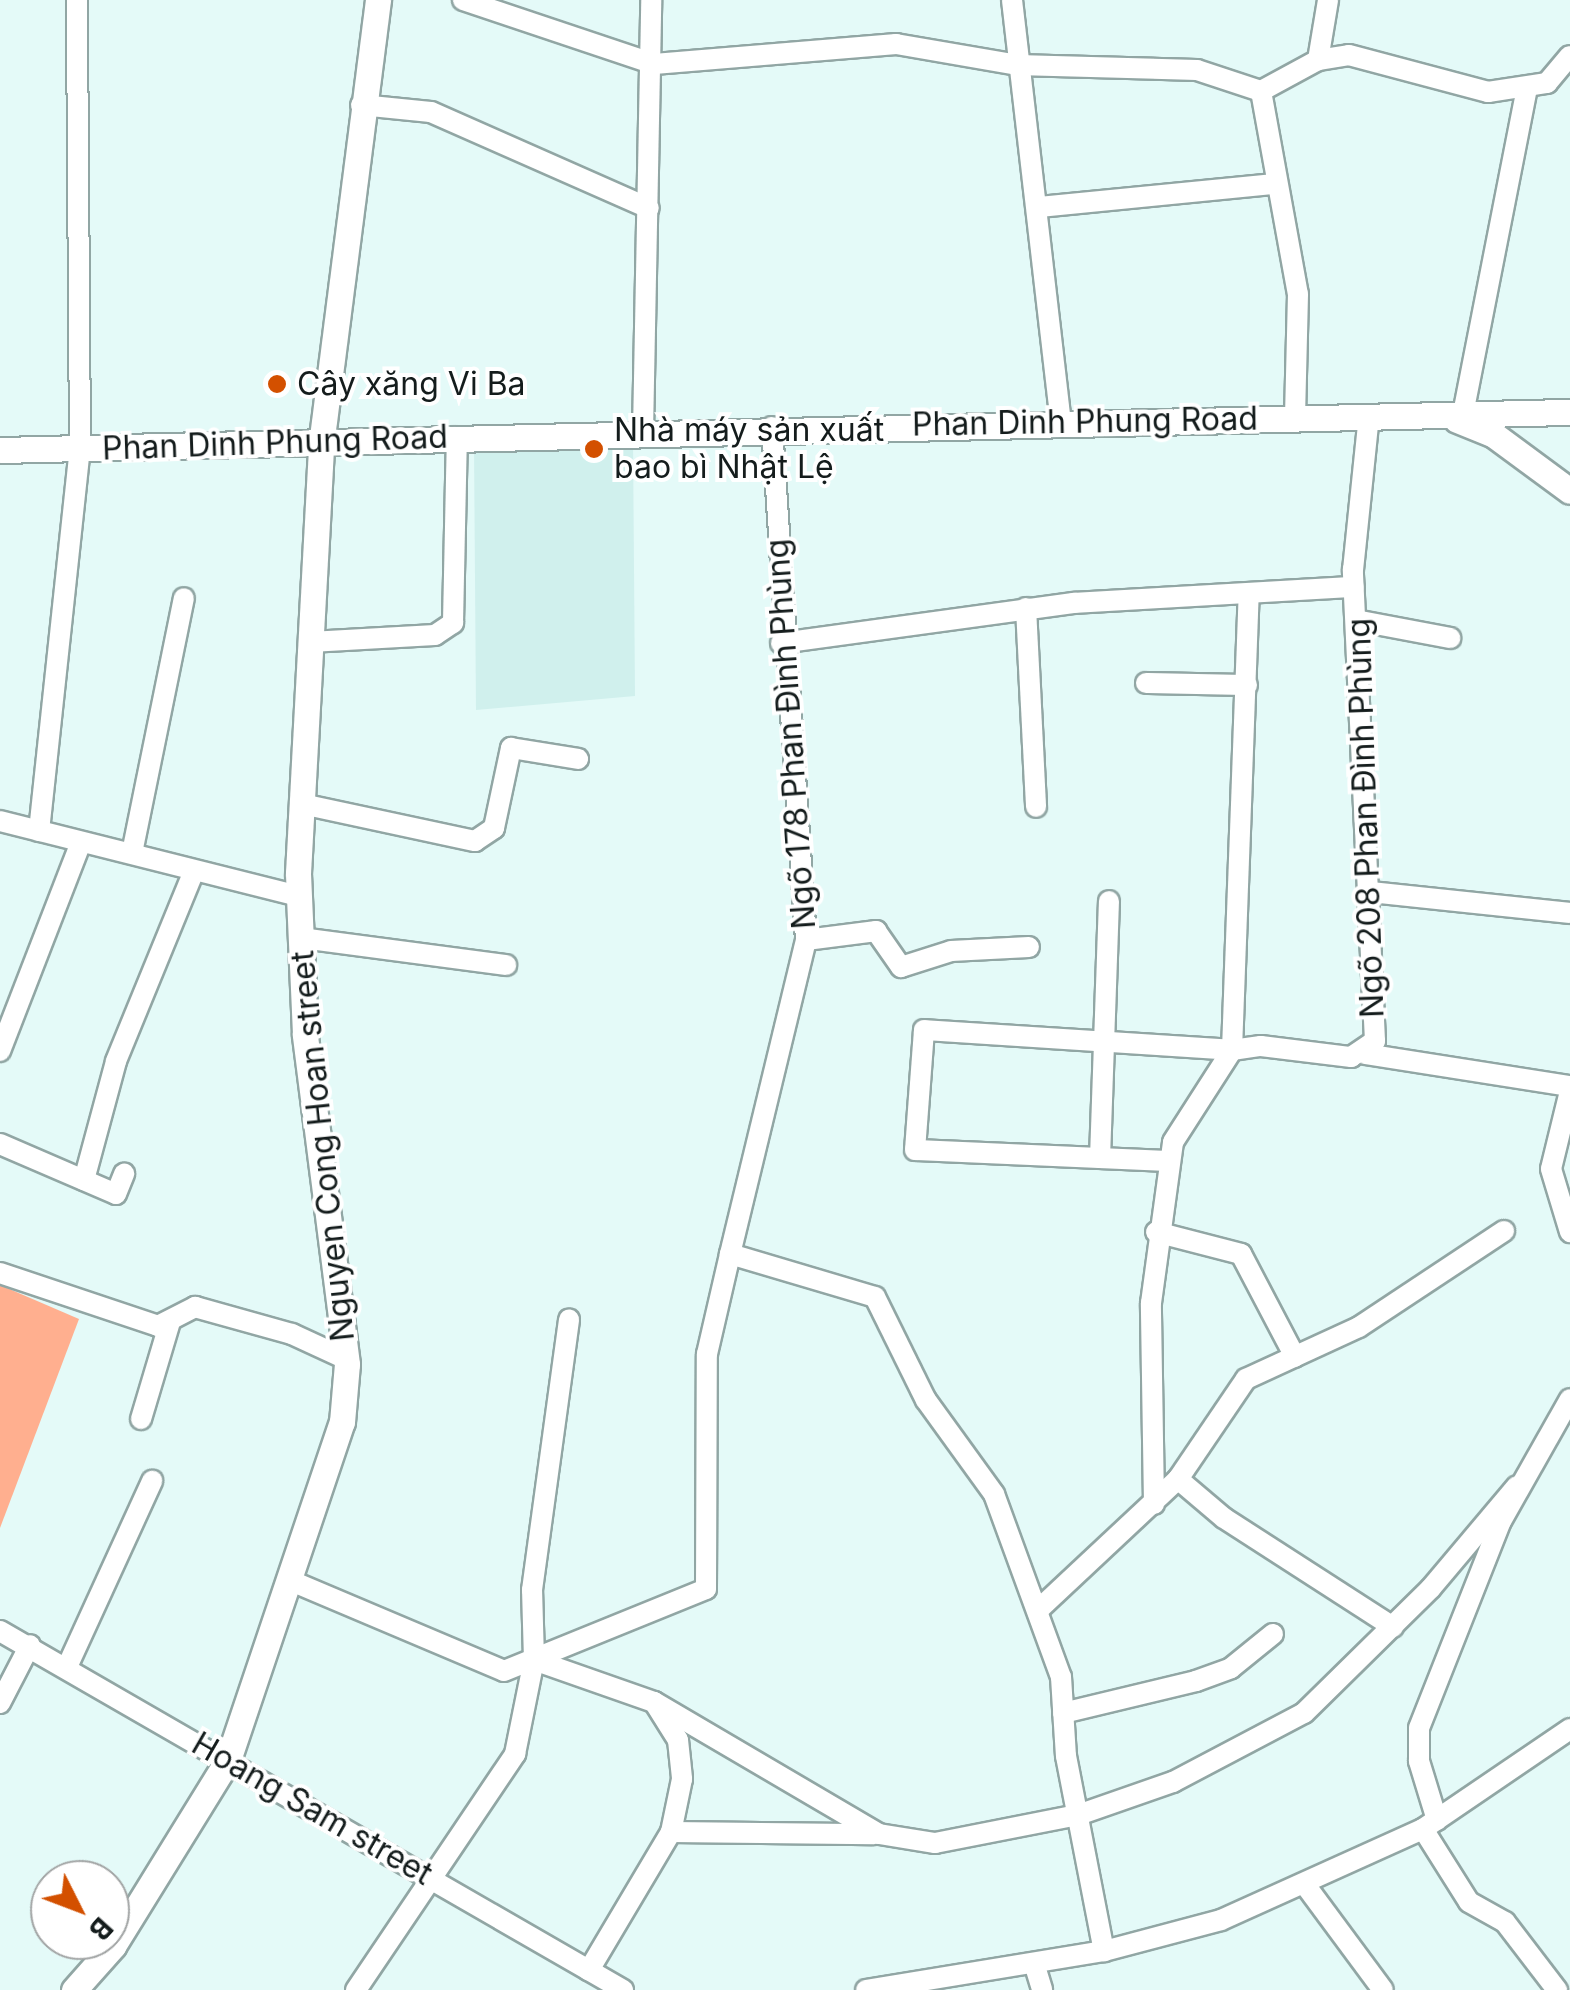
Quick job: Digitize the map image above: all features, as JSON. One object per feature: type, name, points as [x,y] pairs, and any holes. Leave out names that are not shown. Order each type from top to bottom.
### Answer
[{"type":"main road","name":"Nguyen Cong Hoan street","points":[[74,1990],[112,1946],[228,1760],[342,1422],[346,1359],[304,1034],[299,896],[321,445],[361,105],[378,0]]},
{"type":"main road","points":[[1412,415],[1462,421],[1539,466],[1570,492]]},
{"type":"main road","name":"Phan Dinh Phung Road","points":[[0,450],[321,445],[772,427],[1570,415]]},
{"type":"main road","points":[[1539,466],[1535,440],[1570,415]]},
{"type":"street","points":[[39,831],[80,450],[77,0]]},
{"type":"street","points":[[463,0],[654,64],[896,44],[1018,64],[1152,65],[1262,90],[1318,60],[1350,55],[1472,90],[1562,82],[1570,56]]},
{"type":"street","points":[[643,432],[654,64],[651,0]]},
{"type":"street","points":[[1012,0],[1061,422]]},
{"type":"street","points":[[1318,60],[1328,0]]},
{"type":"street","points":[[1463,414],[1527,88]]},
{"type":"street","points":[[1262,90],[1275,184],[1298,294],[1294,418]]},
{"type":"street","points":[[361,105],[431,112],[648,208]]},
{"type":"street","points":[[1039,207],[1275,184]]},
{"type":"street","name":"Ngõ 208 Phan Đình Phùng","points":[[1100,1158],[916,1150],[924,1030],[1232,1050],[1366,1054],[1375,1041],[1360,622],[1354,578],[1368,416]]},
{"type":"street","name":"Ngõ 178 Phan Đình Phùng","points":[[534,1660],[706,1589],[707,1354],[806,940],[781,643],[772,427]]},
{"type":"street","points":[[310,642],[435,635],[453,622],[457,437]]},
{"type":"street","points":[[781,643],[1026,608],[1249,594],[1354,578]]},
{"type":"street","points":[[1154,1504],[1156,1232],[1169,1161],[1232,1050],[1249,594]]},
{"type":"street","points":[[132,853],[184,598]]},
{"type":"street","points":[[1026,608],[1036,808]]},
{"type":"street","points":[[1360,622],[1450,638]]},
{"type":"street","points":[[1146,683],[1247,685]]},
{"type":"street","points":[[302,804],[475,842],[494,828],[511,748],[578,759]]},
{"type":"street","points":[[0,821],[132,853],[194,873],[299,896]]},
{"type":"street","points":[[0,1051],[10,988],[82,842]]},
{"type":"street","points":[[84,1180],[116,1060],[194,873]]},
{"type":"street","points":[[1370,892],[1570,913]]},
{"type":"street","points":[[1109,901],[1100,1158],[1169,1161]]},
{"type":"street","points":[[806,940],[876,931],[901,967],[951,951],[1029,946]]},
{"type":"street","points":[[301,938],[506,966]]},
{"type":"street","points":[[1366,1054],[1570,1088],[1560,1170],[1570,1232]]},
{"type":"street","points":[[0,1144],[116,1194],[124,1174]]},
{"type":"street","points":[[1038,1610],[1178,1480],[1246,1380],[1359,1327],[1504,1231]]},
{"type":"street","points":[[1156,1232],[1241,1254],[1294,1357]]},
{"type":"street","points":[[730,1254],[875,1297],[926,1400],[994,1494],[1038,1610],[1064,1713],[1078,1815],[1104,1951]]},
{"type":"street","points":[[0,1274],[66,1302],[158,1326],[194,1307],[292,1334],[346,1359]]},
{"type":"street","points":[[356,1990],[515,1754],[534,1660],[535,1562],[570,1320]]},
{"type":"street","points":[[140,1420],[170,1322]]},
{"type":"street","points":[[671,1832],[879,1834],[935,1843],[1078,1815],[1247,1748],[1304,1714],[1393,1627],[1516,1486],[1570,1399]]},
{"type":"street","points":[[1178,1480],[1224,1518],[1393,1627]]},
{"type":"street","points":[[67,1667],[152,1481]]},
{"type":"street","points":[[1516,1486],[1420,1728],[1418,1762],[1430,1824],[1469,1902],[1505,1922],[1557,1990]]},
{"type":"street","points":[[288,1580],[496,1669],[534,1660],[654,1702],[879,1834]]},
{"type":"street","name":"Hoang Sam street","points":[[0,1631],[623,1990]]},
{"type":"street","points":[[1064,1713],[1196,1681],[1232,1668],[1273,1634]]},
{"type":"street","points":[[0,1703],[30,1645]]},
{"type":"street","points":[[589,1970],[671,1832],[682,1779],[678,1740],[654,1702]]},
{"type":"street","points":[[866,1990],[1104,1951],[1221,1920],[1306,1886],[1430,1824],[1570,1729]]},
{"type":"street","points":[[1306,1886],[1383,1990]]},
{"type":"street","points":[[1034,1963],[1042,1990]]},
{"type":"shaded area","name":"Nhà máy sản xuất bao bì Nhật Lệ","points":[[633,442],[635,696],[476,710],[474,444]]},
{"type":"shaded area","points":[[0,1285],[79,1319],[0,1528]]},
{"type":"place","name":"Cây xăng Vi Ba","points":[[277,384]]},
{"type":"place","name":"Nhà máy sản xuất bao bì Nhật Lệ","points":[[594,449]]}]
